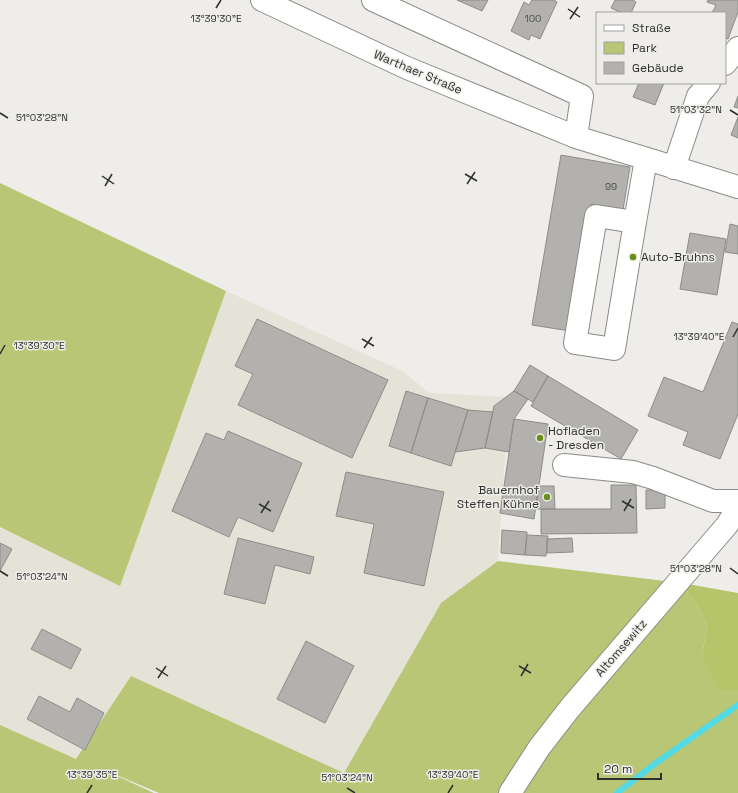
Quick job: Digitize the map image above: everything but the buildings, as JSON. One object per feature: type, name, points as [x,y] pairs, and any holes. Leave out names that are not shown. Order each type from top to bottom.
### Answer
[{"type":"street","name":"Warthaer Straße","points":[[262,0],[408,68],[576,138],[646,160],[738,186]]},
{"type":"street","points":[[373,0],[582,96],[576,138]]},
{"type":"street","points":[[726,63],[738,48]]},
{"type":"street","points":[[674,168],[698,96],[708,84]]},
{"type":"street","points":[[635,222],[596,216],[575,343],[614,349],[646,160]]},
{"type":"street","points":[[564,465],[633,472],[713,501],[738,501]]},
{"type":"street","name":"Altomsewitz","points":[[510,793],[539,748],[570,708],[727,525],[738,507]]},
{"type":"shaded area","points":[[226,291],[402,371],[430,393],[509,397],[498,561],[441,603],[344,773],[131,676],[76,759],[0,725],[0,527],[120,585]]},
{"type":"green space","points":[[0,183],[226,291],[120,586],[0,527]]},
{"type":"green space","points":[[498,561],[682,583],[707,623],[702,657],[718,689],[738,690],[738,793],[159,793],[102,769],[154,793],[0,793],[0,725],[76,759],[131,676],[344,773],[441,603]]},
{"type":"green space","points":[[682,583],[738,593],[738,690],[718,690],[702,657],[707,623]]},
{"type":"waterway","points":[[617,793],[656,763],[738,705]]},
{"type":"place","name":"Auto-Bruhns","points":[[633,257]]},
{"type":"place","name":"Hofladen - Dresden","points":[[540,438]]},
{"type":"place","name":"Bauernhof Steffen Kühne","points":[[547,497]]}]
